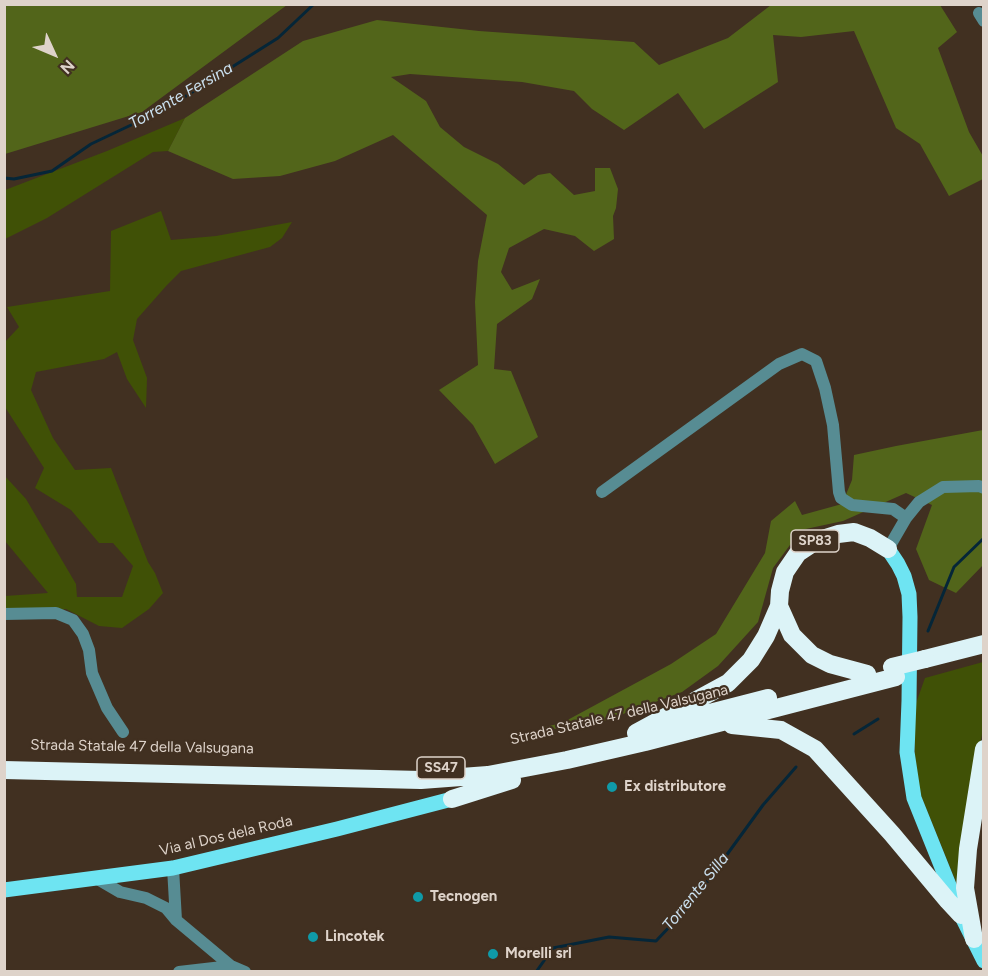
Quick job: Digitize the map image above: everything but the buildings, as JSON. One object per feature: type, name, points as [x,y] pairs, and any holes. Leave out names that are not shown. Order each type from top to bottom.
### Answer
[{"type":"highway","name":"SP83","points":[[779,606],[785,572],[798,553],[816,541],[854,532],[888,549]]},
{"type":"highway","points":[[779,606],[792,635],[812,656],[867,674]]},
{"type":"highway","points":[[636,732],[728,683],[751,660],[766,636],[779,606]]},
{"type":"highway","name":"Strada Statale 47 della Valsugana","points":[[4,770],[421,780],[488,775],[567,760],[721,724],[926,664],[984,644]]},
{"type":"highway","name":"Strada Statale 47 della Valsugana","points":[[926,664],[964,662],[984,656]]},
{"type":"highway","name":"Strada Statale 47 della Valsugana","points":[[4,763],[423,769],[457,767],[528,757],[867,674],[894,672]]},
{"type":"highway","points":[[721,724],[781,729],[815,749],[962,915]]},
{"type":"highway","points":[[974,939],[965,888],[968,849],[984,749]]},
{"type":"highway","points":[[452,799],[567,760]]},
{"type":"main road","points":[[888,549],[904,576],[909,594],[907,752],[914,798],[962,915],[984,961]]},
{"type":"main road","name":"Via al Dos dela Roda","points":[[4,890],[173,868],[452,799]]},
{"type":"street","points":[[602,492],[779,364],[802,354],[816,361],[825,388],[833,425],[841,498],[852,505],[893,509],[906,518]]},
{"type":"street","points":[[888,549],[918,502],[943,487],[979,486],[984,488]]},
{"type":"street","points":[[4,614],[56,614],[73,620],[84,634],[92,673],[107,708],[123,732]]},
{"type":"street","points":[[173,868],[176,920]]},
{"type":"street","points":[[96,878],[120,892],[146,898],[166,908],[176,920],[231,966],[245,972]]},
{"type":"street","points":[[179,972],[231,966]]},
{"type":"green space","points":[[5,4],[287,5],[142,112],[5,154]]},
{"type":"green space","points":[[771,5],[940,5],[957,32],[938,48],[969,132],[984,158],[983,179],[949,196],[920,144],[896,128],[854,31],[801,37],[773,35],[778,82],[704,129],[678,93],[624,130],[592,109],[574,91],[522,82],[410,74],[391,77],[426,101],[440,127],[464,147],[498,164],[524,185],[538,175],[550,173],[574,195],[595,191],[595,168],[610,168],[618,189],[613,216],[614,239],[594,251],[575,236],[544,229],[509,248],[501,272],[512,290],[540,279],[532,299],[497,324],[494,369],[511,371],[538,437],[495,464],[473,425],[439,390],[478,365],[475,302],[478,261],[487,215],[393,135],[335,161],[280,176],[233,179],[168,151],[185,118],[303,41],[377,20],[479,31],[634,42],[659,65],[728,38]]},
{"type":"green space","points":[[185,118],[168,151],[153,152],[47,218],[5,239],[5,190]]},
{"type":"green space","points":[[161,211],[171,240],[216,236],[292,222],[282,238],[270,247],[181,271],[137,319],[133,340],[147,378],[146,408],[127,379],[117,352],[104,359],[36,372],[31,390],[53,438],[75,470],[111,468],[148,562],[163,593],[149,609],[122,628],[99,626],[66,609],[5,620],[5,596],[48,593],[5,541],[4,475],[26,499],[76,584],[77,597],[122,597],[133,566],[113,543],[99,543],[71,510],[35,488],[44,468],[5,407],[5,342],[19,327],[7,307],[110,291],[111,231]]},
{"type":"green space","points":[[983,430],[983,565],[956,593],[929,580],[916,549],[932,505],[906,493],[843,521],[801,530],[773,568],[758,622],[718,666],[682,692],[580,730],[540,728],[562,723],[671,664],[716,634],[765,553],[771,521],[795,501],[802,515],[842,504],[852,480],[854,455]]},
{"type":"green space","points":[[983,662],[983,728],[959,889],[920,793],[915,755],[915,706],[925,678]]},
{"type":"waterway","name":"Torrente Fersina","points":[[4,178],[14,179],[52,171],[91,144],[167,108],[278,38],[314,4]]},
{"type":"waterway","name":"Torrente Fersina","points":[[551,4],[557,4]]},
{"type":"waterway","name":"Torrente Silla","points":[[928,631],[954,567],[984,538]]},
{"type":"waterway","name":"Torrente Silla","points":[[854,734],[878,719]]},
{"type":"waterway","name":"Torrente Silla","points":[[536,972],[553,948],[609,937],[656,941],[691,904],[763,805],[796,767]]},
{"type":"place","name":"Ex distributore","points":[[612,787]]},
{"type":"place","name":"Tecnogen","points":[[418,897]]},
{"type":"place","name":"Lincotek","points":[[313,937]]},
{"type":"place","name":"Morelli srl","points":[[493,954]]}]
